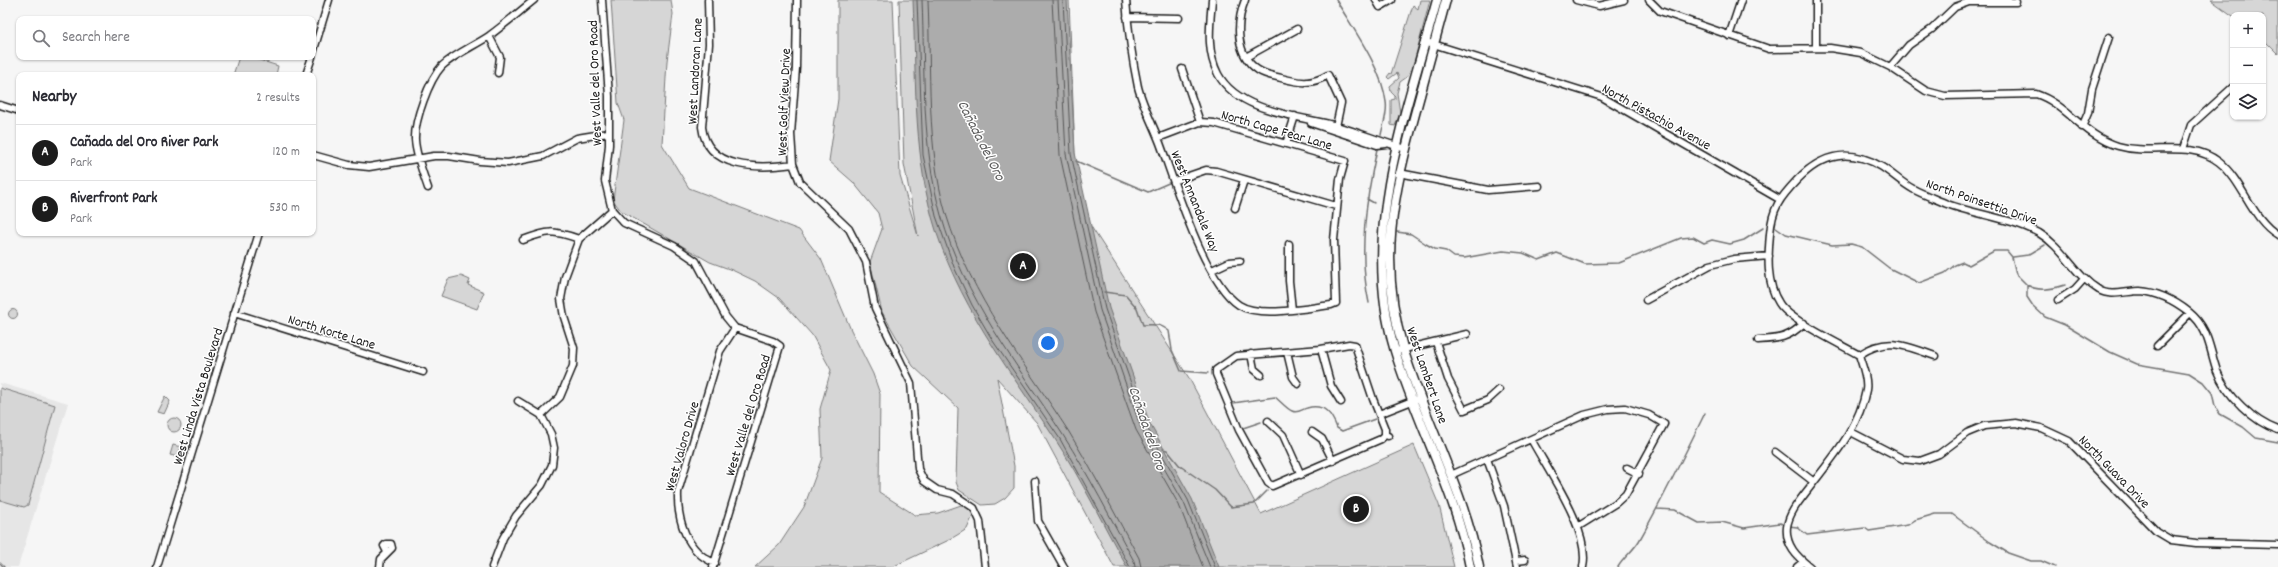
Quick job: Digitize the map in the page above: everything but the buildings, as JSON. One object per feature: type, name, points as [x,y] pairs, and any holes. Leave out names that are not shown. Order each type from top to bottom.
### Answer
[{"type":"main road","name":"West Lambert Lane","points":[[1437,0],[1397,146],[1385,201],[1381,244],[1383,294],[1395,352],[1458,518],[1470,567]]},
{"type":"main road","name":"West Lambert Lane","points":[[1446,0],[1399,173],[1392,217],[1390,258],[1394,305],[1403,349],[1470,527],[1479,567]]},
{"type":"street","points":[[316,43],[329,0]]},
{"type":"street","points":[[428,188],[418,157],[415,140],[417,123],[435,77],[442,67],[453,58],[489,36],[534,0]]},
{"type":"street","name":"West Valle del Oro Road","points":[[602,0],[609,96],[609,145],[605,181],[612,210]]},
{"type":"street","name":"West Landoran Lane","points":[[708,0],[709,44],[702,127],[703,141],[714,154],[730,161],[764,167],[792,164]]},
{"type":"street","name":"West Golf View Drive","points":[[797,0],[797,60],[791,134],[792,164],[800,182],[849,229],[866,262],[876,308],[912,383],[918,469],[924,481],[937,490],[953,494],[974,508],[980,520],[985,567]]},
{"type":"street","name":"West Annandale Way","points":[[1126,0],[1127,17],[1139,89],[1200,248],[1222,288],[1240,306],[1266,311],[1331,306],[1336,303]]},
{"type":"street","points":[[1212,0],[1210,47],[1214,66],[1224,83],[1246,101],[1336,129],[1381,140],[1386,144],[1406,149]]},
{"type":"street","points":[[1245,0],[1241,15],[1239,36],[1240,44],[1246,57],[1258,70],[1299,83],[1311,83],[1328,75],[1341,103],[1336,129]]},
{"type":"street","points":[[1376,0],[1380,7],[1392,0]]},
{"type":"street","points":[[1576,0],[1600,6],[1624,0]]},
{"type":"street","points":[[1649,0],[1660,11],[1769,49],[1790,50],[1816,47],[1850,50],[1870,57],[1890,67],[1926,91],[1945,96],[2028,93],[2044,96],[2082,127],[2102,140],[2131,149],[2183,149],[2205,154],[2222,166],[2245,193],[2260,219],[2278,235]]},
{"type":"street","points":[[1729,36],[1741,0]]},
{"type":"street","points":[[1816,0],[1816,47]]},
{"type":"street","points":[[1890,67],[1909,45],[1932,29],[1948,12],[1961,4],[1976,2],[2016,2]]},
{"type":"street","points":[[1127,17],[1179,18]]},
{"type":"street","points":[[1246,57],[1297,29]]},
{"type":"street","points":[[489,36],[500,57],[498,72]]},
{"type":"street","points":[[2082,127],[2088,113],[2092,89],[2109,37]]},
{"type":"street","name":"North Pistachio Avenue","points":[[1425,42],[1602,97],[1779,199]]},
{"type":"street","points":[[307,72],[311,60]]},
{"type":"street","points":[[1182,69],[1200,122]]},
{"type":"street","points":[[2183,149],[2191,125],[2230,90]]},
{"type":"street","points":[[0,105],[16,110]]},
{"type":"street","points":[[1286,144],[1295,116]]},
{"type":"street","name":"North Cape Fear Lane","points":[[1158,138],[1200,122],[1214,123],[1344,161],[1336,206]]},
{"type":"street","points":[[316,156],[349,165],[368,167],[395,163],[418,157],[449,156],[480,161],[508,163],[527,161],[544,156],[577,138],[608,133]]},
{"type":"street","name":"North Poinsettia Drive","points":[[1779,199],[1803,174],[1822,160],[1842,155],[1862,157],[1884,168],[1912,189],[1950,205],[2039,233],[2059,249],[2084,279],[2101,292],[2140,291],[2157,294],[2175,302],[2190,313],[2203,326],[2218,373],[2227,389],[2248,412],[2278,430]]},
{"type":"street","points":[[1174,181],[1206,170],[1216,171],[1336,206],[1334,240],[1336,303],[1342,306]]},
{"type":"street","points":[[1399,173],[1488,190],[1539,186]]},
{"type":"street","points":[[1235,208],[1244,180]]},
{"type":"street","points":[[1779,199],[1772,215],[1768,256],[1771,284],[1779,304],[1792,316],[1859,355],[1864,369],[1866,390],[1851,432],[1796,506],[1787,526],[1792,549],[1803,562],[1810,567]]},
{"type":"street","points":[[542,415],[560,397],[573,366],[574,348],[564,316],[561,299],[562,288],[579,239],[612,210],[624,223],[674,246],[696,261],[726,317],[736,328]]},
{"type":"street","points":[[523,240],[542,233],[556,231],[579,239]]},
{"type":"street","name":"West Linda Vista Boulevard","points":[[157,567],[258,236]]},
{"type":"street","points":[[1289,244],[1289,281],[1292,310]]},
{"type":"street","points":[[1646,300],[1710,265],[1734,259],[1768,256]]},
{"type":"street","points":[[1212,270],[1229,262],[1240,261]]},
{"type":"street","points":[[2058,300],[2075,289],[2084,279]]},
{"type":"street","name":"North Korte Lane","points":[[234,313],[423,372]]},
{"type":"street","points":[[2156,346],[2190,313]]},
{"type":"street","points":[[1758,340],[1779,338],[1794,333],[1804,323]]},
{"type":"street","name":"West Valle del Oro Road","points":[[714,565],[780,346],[773,341],[736,328]]},
{"type":"street","name":"West Valoro Drive","points":[[714,565],[706,559],[685,534],[679,514],[678,492],[720,351],[736,328]]},
{"type":"street","points":[[1395,352],[1467,334]]},
{"type":"street","points":[[1436,342],[1448,379],[1464,410],[1488,400],[1499,390]]},
{"type":"street","points":[[1859,355],[1869,348],[1888,343],[1904,345],[1934,356]]},
{"type":"street","points":[[1356,344],[1387,435],[1333,461],[1273,487],[1268,482],[1239,430],[1216,374],[1216,368],[1236,356],[1321,349],[1356,344]]},
{"type":"street","points":[[1321,349],[1331,386],[1341,402]]},
{"type":"street","points":[[1287,352],[1293,377],[1298,384]]},
{"type":"street","points":[[1251,354],[1254,369],[1261,375]]},
{"type":"street","points":[[1379,414],[1421,398]]},
{"type":"street","points":[[492,567],[503,538],[516,516],[542,485],[552,465],[554,448],[551,434],[542,415],[518,401]]},
{"type":"street","points":[[1451,475],[1584,415],[1608,409],[1625,408],[1649,415],[1664,424],[1626,494],[1616,503],[1579,526]]},
{"type":"street","points":[[1268,421],[1284,435],[1301,475]]},
{"type":"street","name":"North Guava Drive","points":[[1851,432],[1903,459],[1920,461],[1939,454],[1967,433],[1984,426],[2016,423],[2041,428],[2069,440],[2156,532],[2171,540],[2196,543],[2278,546]]},
{"type":"street","points":[[1312,432],[1322,438],[1333,461]]},
{"type":"street","points":[[1531,439],[1579,526],[1583,545],[1582,567]]},
{"type":"street","points":[[1775,452],[1814,482]]},
{"type":"street","points":[[1487,459],[1504,506],[1517,564],[1525,560]]},
{"type":"street","points":[[1627,468],[1638,474]]},
{"type":"street","points":[[1035,481],[1038,521],[1064,567]]},
{"type":"street","points":[[380,567],[381,559],[387,552]]},
{"type":"street","points":[[1797,567],[1803,562]]},
{"type":"shaded area","points":[[611,0],[671,0],[673,14],[667,61],[662,144],[689,188],[799,230],[821,259],[851,330],[873,374],[880,394],[879,492],[915,515],[938,513],[964,504],[972,509],[974,513],[967,529],[949,540],[892,567],[755,567],[779,545],[804,507],[822,458],[820,409],[831,370],[812,335],[779,298],[755,281],[710,262],[621,211],[613,200],[624,120],[618,103]]},
{"type":"shaded area","points":[[838,0],[893,0],[900,176],[918,236],[904,164],[899,0],[1069,0],[1076,181],[1081,211],[1189,378],[1261,514],[1414,445],[1439,505],[1454,567],[1114,567],[1037,423],[997,378],[1014,466],[1014,488],[1005,498],[995,504],[982,505],[959,490],[956,482],[958,408],[913,366],[882,312],[870,262],[882,229],[878,213],[853,182],[829,161],[838,99]]},
{"type":"shaded area","points":[[1420,0],[1430,0],[1414,62],[1407,77],[1400,82],[1397,93],[1400,113],[1395,126],[1391,125],[1391,100],[1395,99],[1395,96],[1391,92],[1390,86],[1399,78],[1397,73],[1389,79],[1387,77],[1390,73],[1391,74],[1413,5],[1418,9]]},
{"type":"shaded area","points":[[2211,0],[2278,0],[2278,54],[2266,42],[2266,12],[2230,12],[2230,14]]},
{"type":"shaded area","points":[[238,60],[259,60],[278,66],[277,72],[234,72]]},
{"type":"shaded area","points":[[461,276],[470,280],[468,285],[484,292],[477,309],[441,296],[448,279]]},
{"type":"shaded area","points":[[11,310],[15,310],[17,314],[15,318],[11,318],[9,316],[9,312]]},
{"type":"shaded area","points":[[0,383],[68,403],[18,567],[0,567]]},
{"type":"shaded area","points":[[0,388],[55,405],[28,505],[24,507],[0,500]]},
{"type":"shaded area","points":[[165,396],[170,401],[164,414],[157,412]]},
{"type":"shaded area","points":[[174,418],[179,420],[181,425],[179,430],[174,432],[169,430],[167,425],[169,420]]},
{"type":"shaded area","points":[[173,445],[181,447],[178,457],[170,455]]},
{"type":"water","name":"Cañada del Oro","points":[[913,0],[1067,0],[1075,153],[1109,308],[1150,424],[1192,499],[1219,567],[1127,567],[1065,455],[984,333],[954,277],[942,248],[932,217],[926,191],[921,164],[916,109]]},
{"type":"waterway","points":[[1336,0],[1366,49],[1379,76],[1386,102],[1385,118],[1381,135]]},
{"type":"waterway","points":[[1369,303],[1364,265],[1364,245],[1367,207],[1377,149]]},
{"type":"waterway","points":[[1076,161],[1148,192],[1171,182]]},
{"type":"waterway","points":[[1367,199],[1374,203]]},
{"type":"waterway","points":[[1776,227],[1786,234],[1832,245],[1851,244],[1862,247],[1889,268],[1919,283],[1945,273],[1955,265],[1963,262],[1969,265],[1994,251],[2007,251],[2012,257],[2016,274],[2027,285],[2027,297],[2033,306],[2045,317],[2065,325],[2110,352],[2137,364],[2189,373],[2203,382],[2212,393],[2215,406],[2220,414],[2243,427],[2256,438],[2278,442]]},
{"type":"waterway","points":[[1397,232],[1411,234],[1435,249],[1446,251],[1454,257],[1464,258],[1503,251],[1523,253],[1539,260],[1557,253],[1585,264],[1619,263],[1681,238],[1693,237],[1704,243],[1712,240],[1730,244],[1744,240],[1763,228]]},
{"type":"waterway","points":[[2013,257],[2028,255],[2045,245]]},
{"type":"waterway","points":[[2027,285],[2036,289],[2051,289],[2065,285]]},
{"type":"waterway","points":[[1104,292],[1126,295],[1137,308],[1143,325],[1160,326],[1169,331],[1172,350],[1181,371],[1208,373]]},
{"type":"waterway","points":[[1233,403],[1275,397],[1288,409],[1294,412],[1307,408],[1319,407],[1327,411],[1337,428],[1342,431],[1375,419]]},
{"type":"waterway","points":[[1618,567],[1639,541],[1705,413]]},
{"type":"waterway","points":[[1243,428],[1261,422]]},
{"type":"waterway","name":"Cañada del Oro","points":[[1163,449],[1167,450],[1180,466],[1215,490],[1231,507],[1254,504],[1267,491]]},
{"type":"waterway","points":[[1657,509],[1675,510],[1699,523],[1722,522],[1744,528],[1780,523],[1785,525]]},
{"type":"waterway","points":[[1789,526],[1797,527],[1807,535],[1865,528],[1869,531],[1908,525],[1915,520],[1935,514],[1952,514],[1990,542],[2008,553],[2031,561],[2041,561],[2055,567]]},
{"type":"waterway","points":[[0,563],[4,567]]},
{"type":"place","name":"Cañada del Oro River Park","points":[[1023,266]]},
{"type":"place","name":"Riverfront Park","points":[[1356,509]]}]
